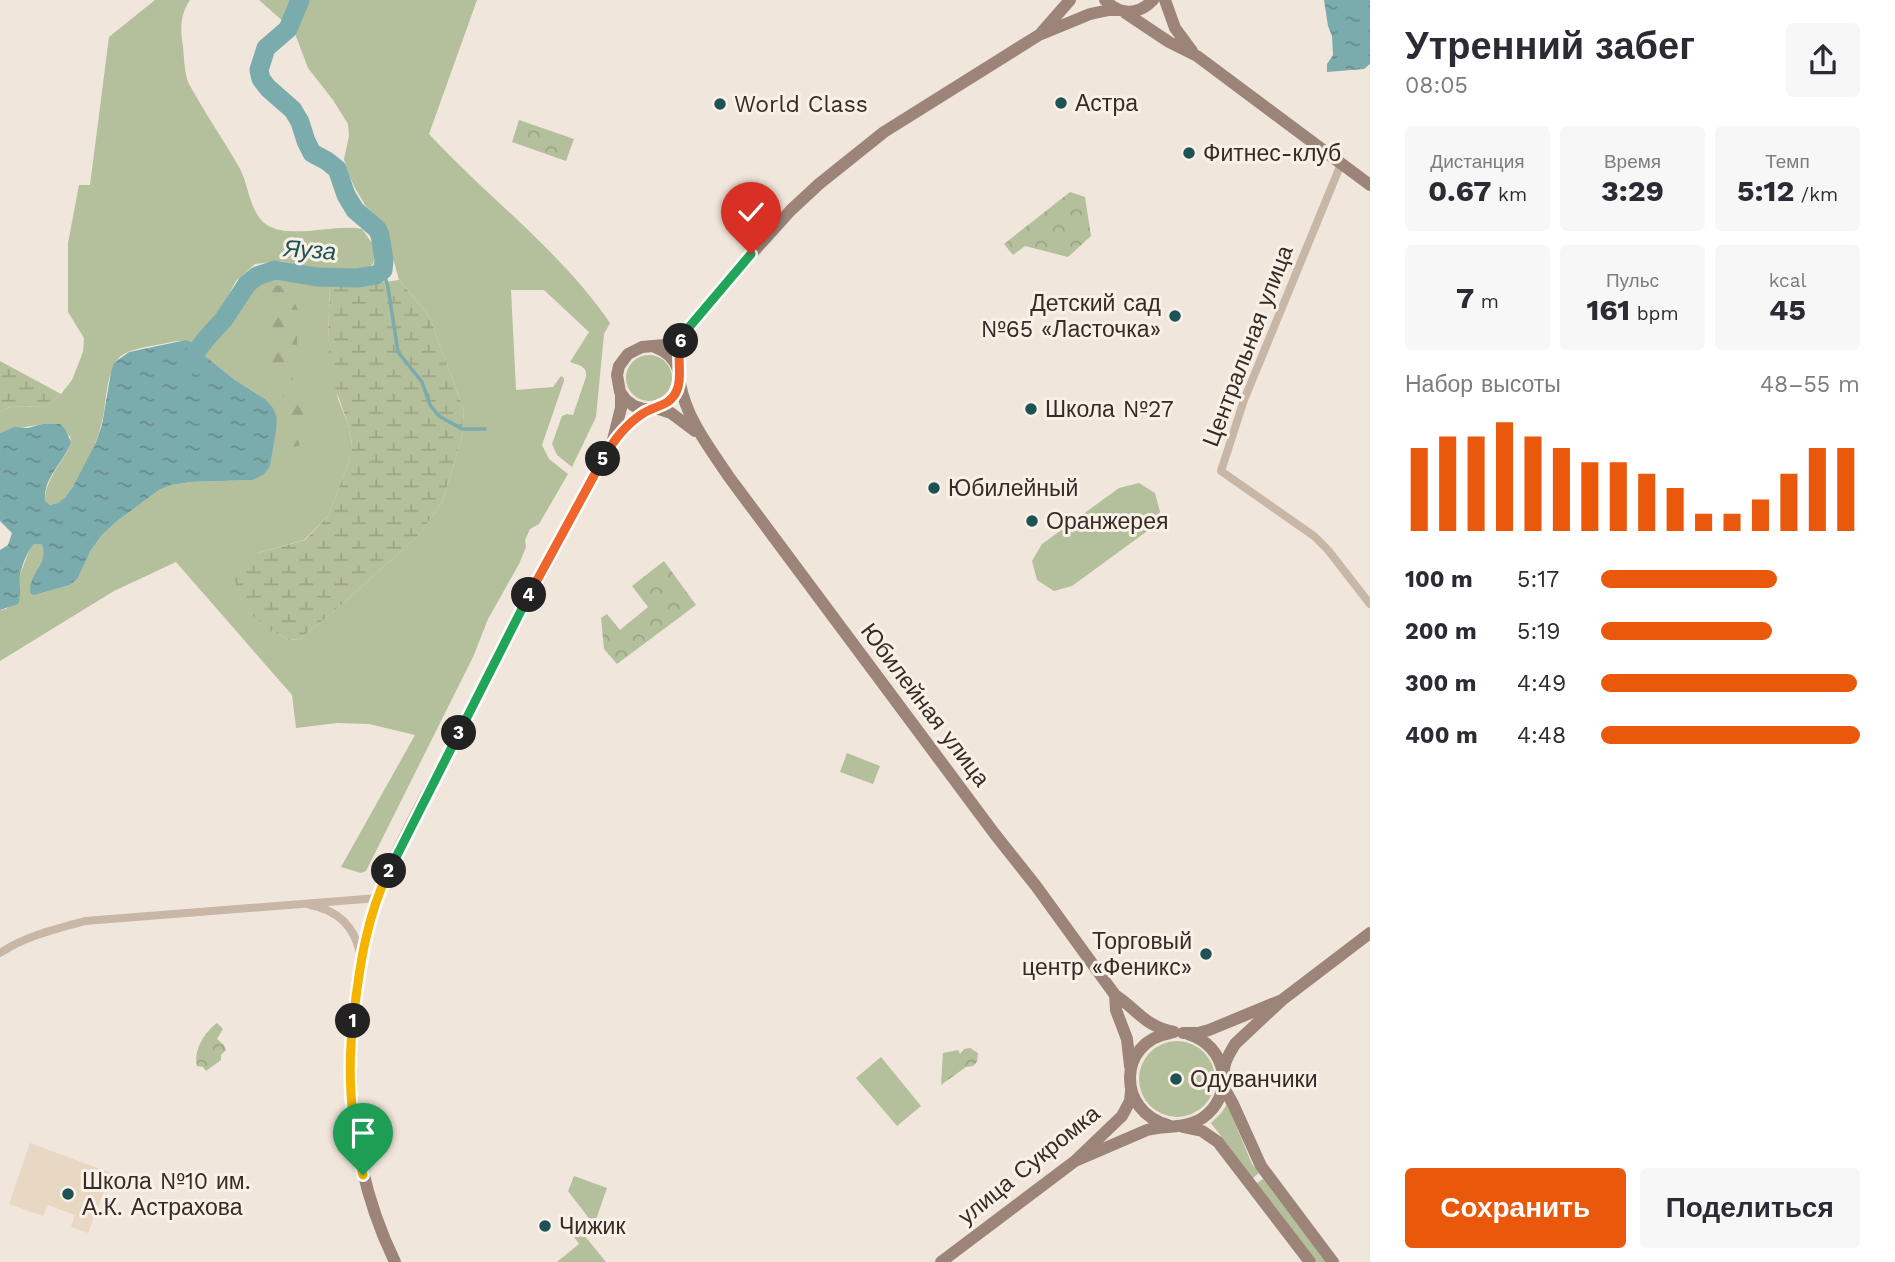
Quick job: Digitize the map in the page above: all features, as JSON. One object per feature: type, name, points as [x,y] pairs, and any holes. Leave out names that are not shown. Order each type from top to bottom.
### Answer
[{"type":"street","points":[[1039,34],[1070,0]]},
{"type":"street","points":[[1105,0],[1169,42],[1197,56],[1370,186]]},
{"type":"street","points":[[653,409],[634,406],[621,392],[617,375],[623,359],[635,349],[673,342],[685,332],[771,231],[819,184],[884,132],[1039,34],[1090,14],[1109,10],[1138,11],[1153,0]]},
{"type":"street","points":[[1165,0],[1175,28],[1197,56]]},
{"type":"street","name":"Центральная улица","points":[[1341,164],[1244,400],[1221,471],[1314,537],[1328,550],[1370,604]]},
{"type":"street","points":[[611,445],[641,414],[662,406],[677,392],[679,348],[685,332]]},
{"type":"street","points":[[655,347],[670,355],[679,376]]},
{"type":"street","name":"Юбилейная улица","points":[[679,376],[687,409],[736,486],[1115,995],[1150,1024],[1178,1032]]},
{"type":"street","points":[[395,1262],[378,1225],[363,1175],[355,1135],[350,1069],[351,1042],[366,936],[384,882],[510,632],[611,445],[619,418],[621,392]]},
{"type":"street","name":"Юбилейная улица","points":[[653,409],[665,410],[676,416],[703,438]]},
{"type":"street","points":[[0,953],[42,933],[85,921],[378,898]]},
{"type":"street","points":[[300,904],[326,909],[346,922],[358,946],[361,960]]},
{"type":"street","points":[[1075,1161],[1147,1130],[1188,1125],[1205,1117],[1217,1103],[1225,1062],[1235,1044],[1282,1000],[1370,933]]},
{"type":"street","name":"Юбилейная улица","points":[[1115,995],[1116,1010],[1127,1039],[1130,1073]]},
{"type":"street","points":[[1282,1000],[1209,1030],[1156,1037],[1142,1048],[1132,1064],[1131,1091],[1134,1100],[1145,1114],[1161,1124],[1202,1131],[1218,1142],[1310,1262]]},
{"type":"street","points":[[1178,1032],[1200,1039],[1214,1051],[1222,1067],[1223,1081],[1261,1166],[1333,1262]]},
{"type":"street","name":"улица Сукромка","points":[[941,1262],[1075,1161],[1122,1116],[1130,1101],[1131,1091]]},
{"type":"green space","points":[[155,0],[190,0],[184,11],[181,28],[187,79],[239,167],[261,220],[267,225],[288,231],[362,229],[372,243],[375,256],[369,268],[353,271],[327,271],[281,261],[255,264],[236,281],[217,316],[193,343],[171,342],[138,349],[121,356],[109,378],[102,422],[87,462],[65,499],[50,505],[45,501],[46,491],[68,450],[70,436],[42,424],[0,433],[0,412],[10,407],[46,406],[61,394],[72,380],[83,352],[84,338],[68,312],[68,243],[79,185],[90,185],[109,37]]},
{"type":"green space","points":[[259,0],[477,0],[429,134],[547,248],[591,297],[610,323],[604,334],[596,417],[572,467],[557,455],[552,444],[562,416],[573,415],[586,377],[584,368],[570,362],[589,332],[544,290],[511,290],[516,390],[553,387],[561,376],[564,378],[542,445],[549,459],[568,474],[539,524],[530,529],[519,564],[488,619],[473,657],[366,871],[361,873],[341,867],[415,735],[369,724],[337,723],[296,728],[292,695],[176,562],[114,591],[0,661],[0,610],[6,609],[20,598],[20,575],[34,544],[41,544],[45,553],[31,582],[35,595],[70,585],[78,578],[91,550],[102,535],[159,490],[191,482],[253,480],[270,466],[277,418],[265,399],[205,356],[252,290],[268,279],[330,285],[328,337],[338,399],[348,424],[352,445],[348,464],[328,516],[304,540],[257,553],[272,631],[289,640],[300,639],[420,534],[442,502],[462,438],[464,410],[429,316],[399,280],[387,236],[379,220],[365,205],[347,171],[344,159],[349,136],[348,124],[308,68],[294,31]]},
{"type":"green space","points":[[519,120],[574,139],[566,161],[512,142]]},
{"type":"green space","points":[[1070,192],[1085,197],[1091,236],[1068,257],[1025,246],[1013,255],[1004,244]]},
{"type":"green space","points":[[399,280],[429,316],[464,410],[462,438],[442,502],[420,534],[300,639],[289,640],[272,631],[247,611],[237,591],[234,573],[245,560],[257,553],[305,540],[328,516],[348,464],[352,444],[330,373],[330,285]]},
{"type":"green space","points":[[273,285],[288,287],[301,317],[291,370],[298,405],[304,413],[299,446],[283,448],[286,412],[281,385],[268,354],[266,308]]},
{"type":"green space","points":[[649,355],[666,361],[672,378],[666,395],[649,401],[632,395],[626,378],[632,361]]},
{"type":"green space","points":[[0,361],[61,394],[46,406],[10,407],[0,412]]},
{"type":"green space","points":[[1139,483],[1155,493],[1160,512],[1150,529],[1072,586],[1054,591],[1037,580],[1032,561],[1042,544],[1119,488]]},
{"type":"green space","points":[[664,561],[696,605],[617,664],[604,649],[601,618],[607,614],[620,630],[648,607],[632,586]]},
{"type":"green space","points":[[847,753],[880,766],[873,784],[840,772]]},
{"type":"green space","points":[[217,1023],[223,1029],[217,1039],[226,1050],[221,1055],[221,1060],[206,1071],[197,1066],[198,1048],[204,1036]]},
{"type":"green space","points":[[1177,1041],[1192,1044],[1204,1052],[1212,1064],[1215,1079],[1212,1094],[1204,1106],[1192,1114],[1177,1117],[1162,1114],[1150,1106],[1142,1094],[1139,1079],[1142,1064],[1150,1052],[1162,1044]]},
{"type":"green space","points":[[970,1048],[978,1053],[977,1062],[941,1085],[943,1053],[958,1050],[960,1054],[964,1049]]},
{"type":"green space","points":[[881,1057],[921,1106],[897,1126],[856,1078]]},
{"type":"green space","points":[[1227,1104],[1252,1164],[1259,1173],[1253,1178],[1211,1123]]},
{"type":"green space","points":[[574,1176],[607,1188],[594,1225],[568,1191]]},
{"type":"green space","points":[[1263,1179],[1326,1262],[1317,1262],[1257,1183]]},
{"type":"green space","points":[[579,1229],[606,1262],[557,1262],[579,1244],[572,1234]]},
{"type":"shaded area","points":[[30,1143],[111,1173],[88,1233],[71,1227],[75,1215],[48,1205],[43,1216],[9,1204]]},
{"type":"water","points":[[1324,0],[1370,0],[1370,64],[1364,69],[1327,72],[1327,64],[1333,55]]},
{"type":"water","points":[[186,340],[193,343],[235,380],[265,399],[273,408],[277,418],[270,466],[264,474],[253,480],[191,482],[159,490],[102,535],[91,550],[78,578],[70,585],[35,595],[31,594],[30,587],[41,563],[43,551],[41,544],[34,544],[21,571],[18,604],[0,610],[0,550],[8,545],[12,533],[0,521],[0,433],[14,427],[28,428],[42,424],[60,424],[65,429],[71,442],[45,492],[45,501],[50,505],[58,503],[73,487],[96,442],[114,363],[129,352]]},
{"type":"waterway","name":"Яуза","points":[[184,369],[224,319],[247,284],[257,276],[275,270],[317,277],[357,278],[376,275],[383,270],[384,260],[377,229],[355,210],[346,195],[337,169],[312,153],[293,110],[261,79],[259,70],[266,48],[288,29],[300,0]]},
{"type":"waterway","points":[[383,270],[398,352],[422,382],[430,405],[439,416],[462,429],[485,429]]},
{"type":"place","name":"Астра","points":[[1061,103]]},
{"type":"place","name":"World Class","points":[[720,104]]},
{"type":"place","name":"Фитнес-клуб","points":[[1189,153]]},
{"type":"place","name":"Детский сад №65 «Ласточка»","points":[[1175,316]]},
{"type":"place","name":"Школа №27","points":[[1031,409]]},
{"type":"place","name":"Юбилейный","points":[[934,488]]},
{"type":"place","name":"Оранжерея","points":[[1032,521]]},
{"type":"place","name":"Торговый центр «Феникс»","points":[[1206,954]]},
{"type":"place","name":"Одуванчики","points":[[1176,1079]]},
{"type":"place","name":"Школа №10 им. А.К. Астрахова","points":[[68,1194]]},
{"type":"place","name":"Чижик","points":[[545,1226]]},
{"type":"route","points":[[363,1175],[352,1112],[351,1042],[362,954],[384,882],[510,632],[611,445],[641,414],[662,406],[677,392],[680,383],[679,348],[685,332],[751,254]]}]
